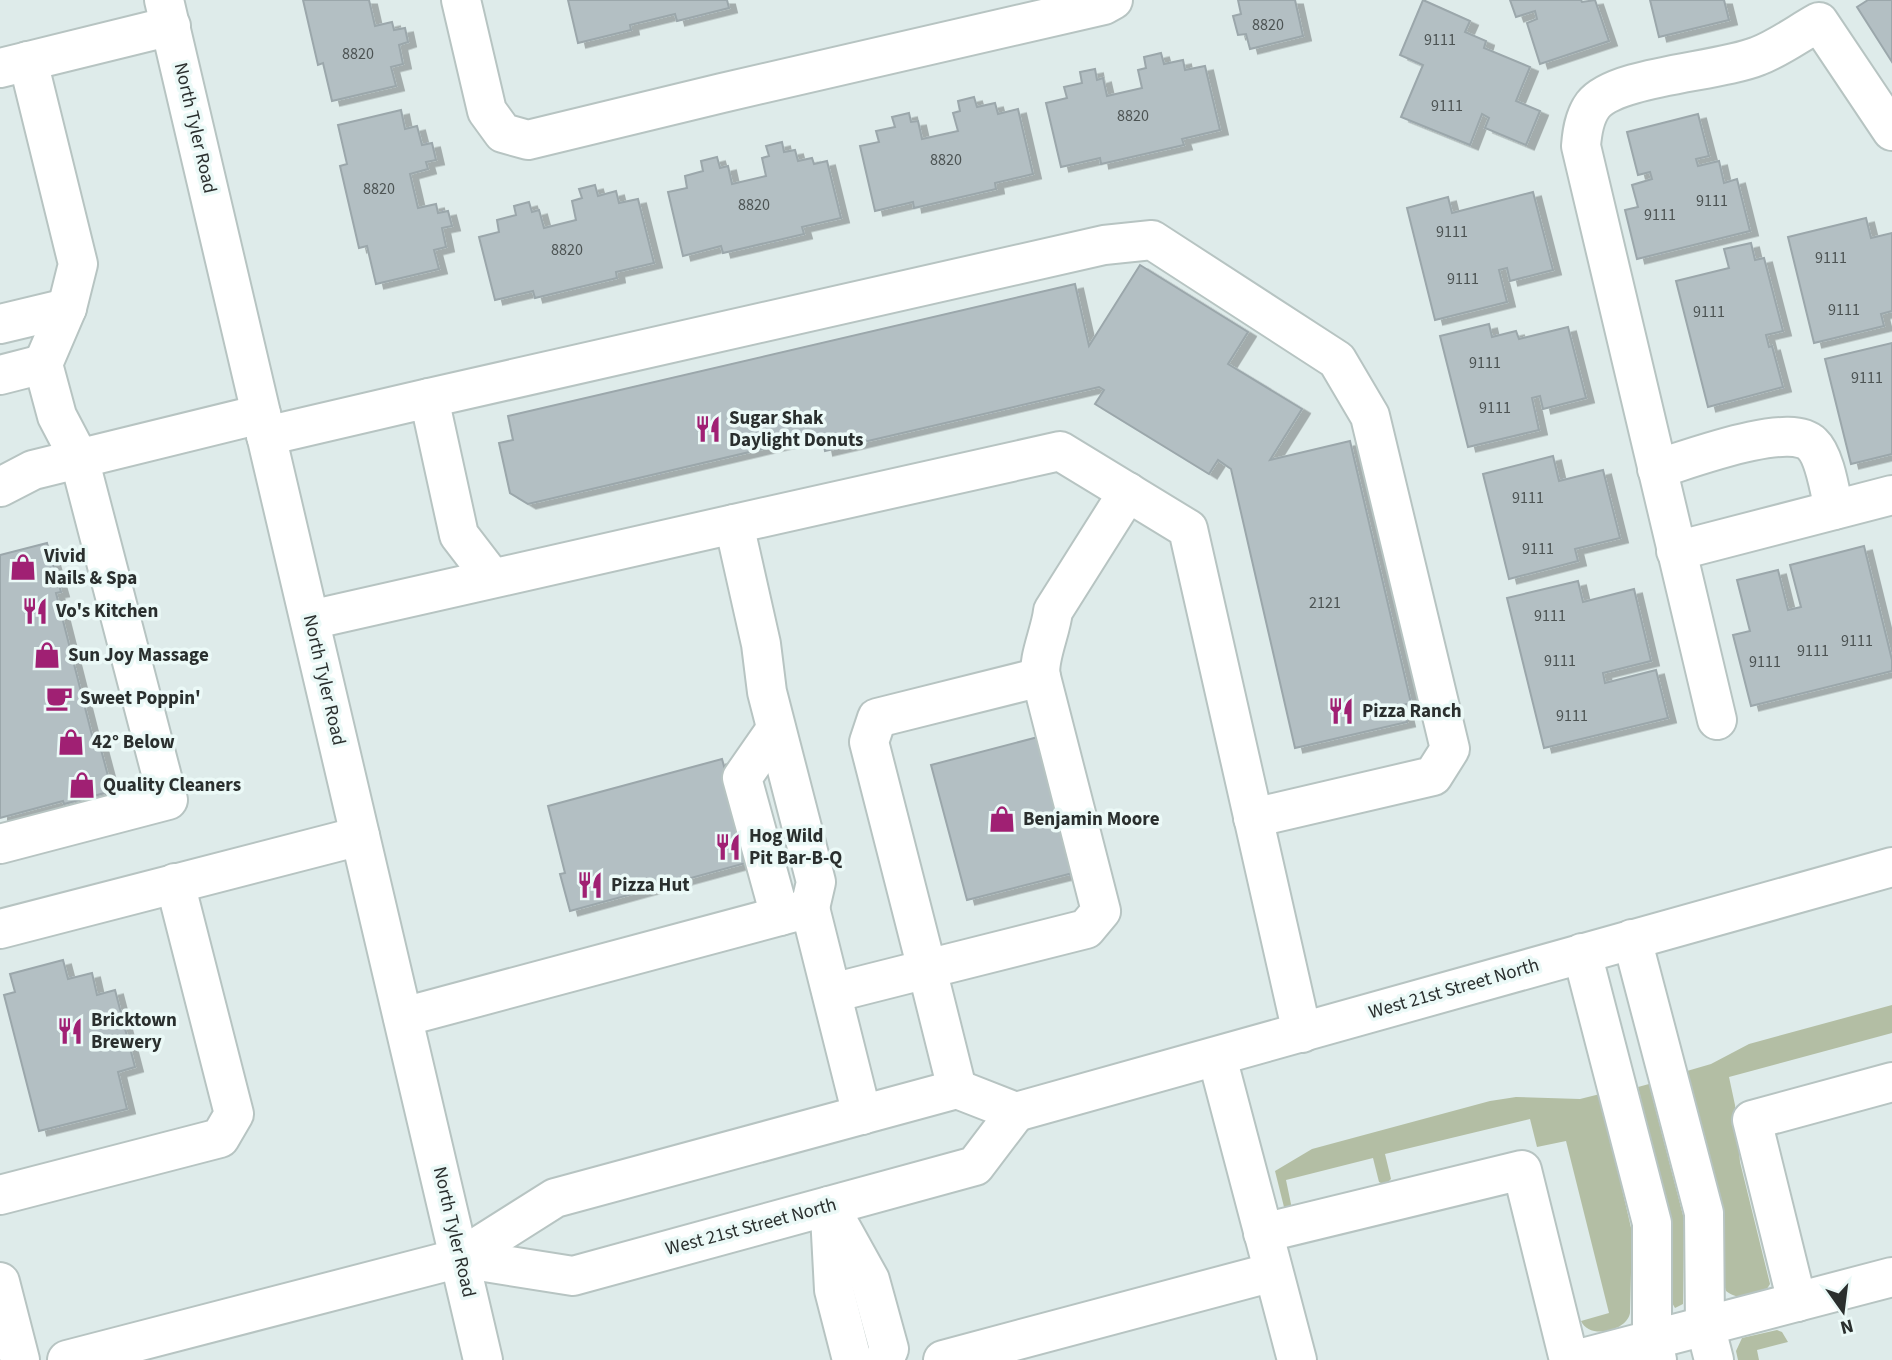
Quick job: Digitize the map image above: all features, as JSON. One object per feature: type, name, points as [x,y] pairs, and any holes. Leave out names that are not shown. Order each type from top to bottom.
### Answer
[{"type":"main road","points":[[461,0],[487,111],[503,133],[528,140],[1104,5],[1113,0]]},
{"type":"main road","points":[[33,316],[78,264],[14,65],[168,13]]},
{"type":"main road","name":"North Tyler Road","points":[[168,13],[483,1360]]},
{"type":"main road","points":[[1717,720],[1581,146],[1586,119],[1593,105],[1602,97],[1630,85],[1758,56],[1819,22],[1892,131]]},
{"type":"main road","points":[[0,487],[33,470],[79,458],[429,398],[1104,245],[1152,240],[1337,360],[1370,416],[1450,749],[1433,776],[1252,818]]},
{"type":"main road","points":[[0,298],[33,316],[57,416],[79,458],[168,800],[0,844]]},
{"type":"main road","points":[[0,375],[43,364]]},
{"type":"main road","points":[[429,398],[458,535],[492,578]]},
{"type":"main road","points":[[1657,469],[1772,436],[1796,436],[1812,443],[1819,456],[1834,510]]},
{"type":"main road","points":[[310,620],[1060,451],[1188,529],[1302,1033]]},
{"type":"main road","points":[[832,993],[1086,929],[1101,911],[1039,667],[1051,631],[1053,611],[1128,492]]},
{"type":"main road","points":[[1676,551],[1892,495]]},
{"type":"main road","points":[[403,1017],[795,912],[816,882],[767,692],[761,644],[734,524]]},
{"type":"main road","points":[[1016,1112],[957,1089],[869,742],[877,719],[1041,677]]},
{"type":"main road","points":[[0,929],[360,836]]},
{"type":"main road","name":"West 21st Street North","points":[[460,1258],[573,1276],[975,1166],[1016,1112],[1892,867]]},
{"type":"main road","points":[[0,1195],[220,1138],[234,1114],[175,883]]},
{"type":"main road","points":[[795,912],[832,993],[862,1115]]},
{"type":"main road","points":[[1632,939],[1704,1213],[1709,1343]]},
{"type":"main road","points":[[1581,953],[1652,1223],[1655,1349]]},
{"type":"main road","points":[[1217,1056],[1297,1360]]},
{"type":"main road","points":[[1797,1302],[1752,1120],[1892,1082]]},
{"type":"main road","name":"West 21st Street North","points":[[67,1360],[460,1258],[555,1198],[957,1089]]},
{"type":"main road","points":[[1263,1233],[1522,1170],[1569,1360]]},
{"type":"main road","points":[[829,1206],[834,1290],[852,1360]]},
{"type":"main road","points":[[829,1206],[870,1280],[890,1349],[884,1360]]},
{"type":"main road","points":[[943,1360],[1273,1272]]},
{"type":"main road","points":[[1575,1360],[1709,1343],[1797,1302],[1892,1277]]},
{"type":"main road","points":[[0,1282],[20,1360]]},
{"type":"green space","points":[[1892,1005],[1892,1033],[1729,1077],[1735,1105],[1740,1162],[1770,1284],[1765,1292],[1754,1295],[1740,1297],[1731,1294],[1726,1291],[1722,1277],[1723,1216],[1687,1071],[1711,1064],[1749,1044]]},
{"type":"green space","points":[[1649,1084],[1684,1219],[1683,1304],[1675,1308],[1671,1301],[1671,1220],[1638,1087]]},
{"type":"green space","points":[[1600,1094],[1632,1232],[1630,1313],[1622,1325],[1607,1331],[1592,1330],[1585,1327],[1581,1321],[1609,1313],[1566,1141],[1537,1147],[1530,1119],[1385,1154],[1391,1179],[1385,1185],[1379,1182],[1373,1158],[1286,1180],[1291,1207],[1284,1207],[1275,1171],[1312,1149],[1490,1101],[1516,1097],[1580,1099]]},
{"type":"green space","points":[[1777,1330],[1782,1332],[1788,1342],[1757,1350],[1759,1360],[1738,1360],[1736,1351],[1742,1338]]},
{"type":"building","points":[[303,0],[369,0],[375,26],[392,22],[394,30],[405,28],[408,42],[399,45],[403,64],[391,67],[396,86],[332,101],[323,63],[318,65]]},
{"type":"building","points":[[568,0],[727,0],[729,8],[677,21],[675,14],[630,25],[631,30],[578,43]]},
{"type":"building","points":[[1238,0],[1295,0],[1303,36],[1250,49],[1246,34],[1238,35],[1233,16],[1241,14]]},
{"type":"building","points":[[1423,0],[1470,21],[1465,32],[1486,41],[1484,48],[1530,67],[1516,101],[1540,111],[1526,145],[1485,128],[1489,118],[1482,114],[1470,145],[1401,117],[1423,65],[1400,55]]},
{"type":"building","points":[[1510,0],[1595,0],[1609,41],[1540,64],[1527,23],[1537,19],[1535,11],[1516,17]]},
{"type":"building","points":[[1650,0],[1724,0],[1729,20],[1659,37]]},
{"type":"building","points":[[1868,0],[1892,0],[1892,62],[1857,7]]},
{"type":"building","points":[[1161,53],[1164,64],[1183,60],[1185,70],[1205,66],[1220,130],[1182,139],[1184,145],[1101,164],[1100,158],[1061,167],[1046,103],[1067,98],[1064,87],[1082,83],[1080,72],[1095,69],[1097,80],[1103,78],[1107,96],[1142,88],[1138,70],[1146,68],[1144,57]]},
{"type":"building","points":[[974,97],[977,107],[995,103],[998,114],[1018,109],[1033,174],[995,183],[996,189],[914,208],[913,202],[875,211],[860,146],[879,142],[876,131],[895,127],[892,117],[909,113],[911,122],[918,121],[922,139],[958,131],[953,113],[960,111],[958,101]]},
{"type":"building","points":[[401,110],[405,129],[417,126],[422,145],[432,143],[436,160],[426,162],[428,169],[410,174],[418,208],[436,204],[438,213],[448,211],[452,226],[442,228],[446,247],[434,250],[439,269],[376,284],[367,246],[359,248],[340,166],[347,164],[338,125]]},
{"type":"building","points":[[1698,114],[1709,156],[1696,159],[1698,166],[1719,161],[1724,183],[1737,179],[1750,231],[1637,259],[1625,210],[1638,207],[1632,185],[1652,179],[1650,172],[1638,175],[1627,132]]},
{"type":"building","points":[[782,142],[784,152],[795,150],[798,161],[812,158],[814,164],[827,161],[841,218],[802,227],[804,234],[723,253],[721,246],[683,256],[668,192],[687,188],[685,176],[703,171],[701,161],[717,157],[720,168],[728,166],[732,184],[766,176],[762,158],[769,156],[766,146]]},
{"type":"building","points":[[595,185],[598,196],[616,191],[619,203],[638,199],[654,263],[616,272],[617,278],[535,298],[533,291],[495,300],[479,237],[499,232],[497,220],[516,215],[514,206],[529,202],[532,212],[539,210],[544,228],[576,220],[572,201],[582,198],[579,189]]},
{"type":"building","points":[[1533,192],[1553,270],[1510,281],[1507,268],[1499,270],[1507,302],[1435,320],[1407,208],[1448,197],[1452,213]]},
{"type":"building","points":[[1866,218],[1871,238],[1892,233],[1892,311],[1881,314],[1884,326],[1814,343],[1788,237]]},
{"type":"building","points":[[1751,243],[1755,260],[1764,258],[1783,331],[1766,335],[1769,347],[1772,346],[1783,387],[1708,407],[1676,281],[1729,268],[1724,249]]},
{"type":"building","points":[[1140,265],[1248,332],[1228,364],[1302,409],[1270,460],[1350,441],[1411,703],[1403,705],[1407,722],[1295,748],[1231,469],[1218,460],[1209,474],[1095,404],[1104,390],[1099,387],[825,451],[822,435],[528,504],[510,493],[499,443],[513,440],[508,416],[1075,284],[1089,346]]},
{"type":"building","points":[[1489,324],[1492,337],[1516,331],[1519,339],[1568,327],[1586,398],[1543,409],[1540,396],[1532,398],[1539,430],[1468,447],[1440,336]]},
{"type":"building","points":[[1892,343],[1892,454],[1851,464],[1825,359]]},
{"type":"building","points":[[1553,456],[1559,481],[1603,470],[1620,538],[1575,549],[1578,561],[1509,579],[1483,474]]},
{"type":"building","points":[[47,543],[61,592],[56,593],[94,743],[99,742],[112,791],[0,818],[0,555]]},
{"type":"building","points":[[1864,546],[1892,660],[1892,671],[1751,706],[1733,635],[1750,631],[1737,580],[1778,570],[1788,610],[1801,607],[1790,565]]},
{"type":"building","points":[[1578,581],[1583,602],[1634,589],[1651,661],[1603,673],[1605,683],[1656,670],[1668,718],[1544,748],[1507,598]]},
{"type":"building","name":"Benjamin Moore","points":[[1038,737],[1073,873],[967,900],[931,765]]},
{"type":"building","points":[[722,759],[744,838],[757,860],[570,911],[560,874],[565,873],[548,806]]},
{"type":"building","name":"Bricktown Brewery","points":[[63,960],[68,979],[92,973],[97,995],[115,990],[135,1067],[118,1072],[127,1109],[39,1131],[4,995],[15,992],[10,974]]},
{"type":"place","name":"Sugar Shak Daylight Donuts","points":[[708,429]]},
{"type":"place","name":"Vivid Nails & Spa","points":[[23,567]]},
{"type":"place","name":"Vo's Kitchen","points":[[35,611]]},
{"type":"place","name":"Sun Joy Massage","points":[[47,655]]},
{"type":"place","name":"Sweet Poppin'","points":[[59,698]]},
{"type":"place","name":"Pizza Ranch","points":[[1341,711]]},
{"type":"place","name":"42° Below","points":[[71,742]]},
{"type":"place","name":"Quality Cleaners","points":[[82,785]]},
{"type":"place","name":"Benjamin Moore","points":[[1002,819]]},
{"type":"place","name":"Hog Wild Pit Bar-B-Q","points":[[728,847]]},
{"type":"place","name":"Pizza Hut","points":[[590,885]]},
{"type":"place","name":"Bricktown Brewery","points":[[70,1031]]}]
